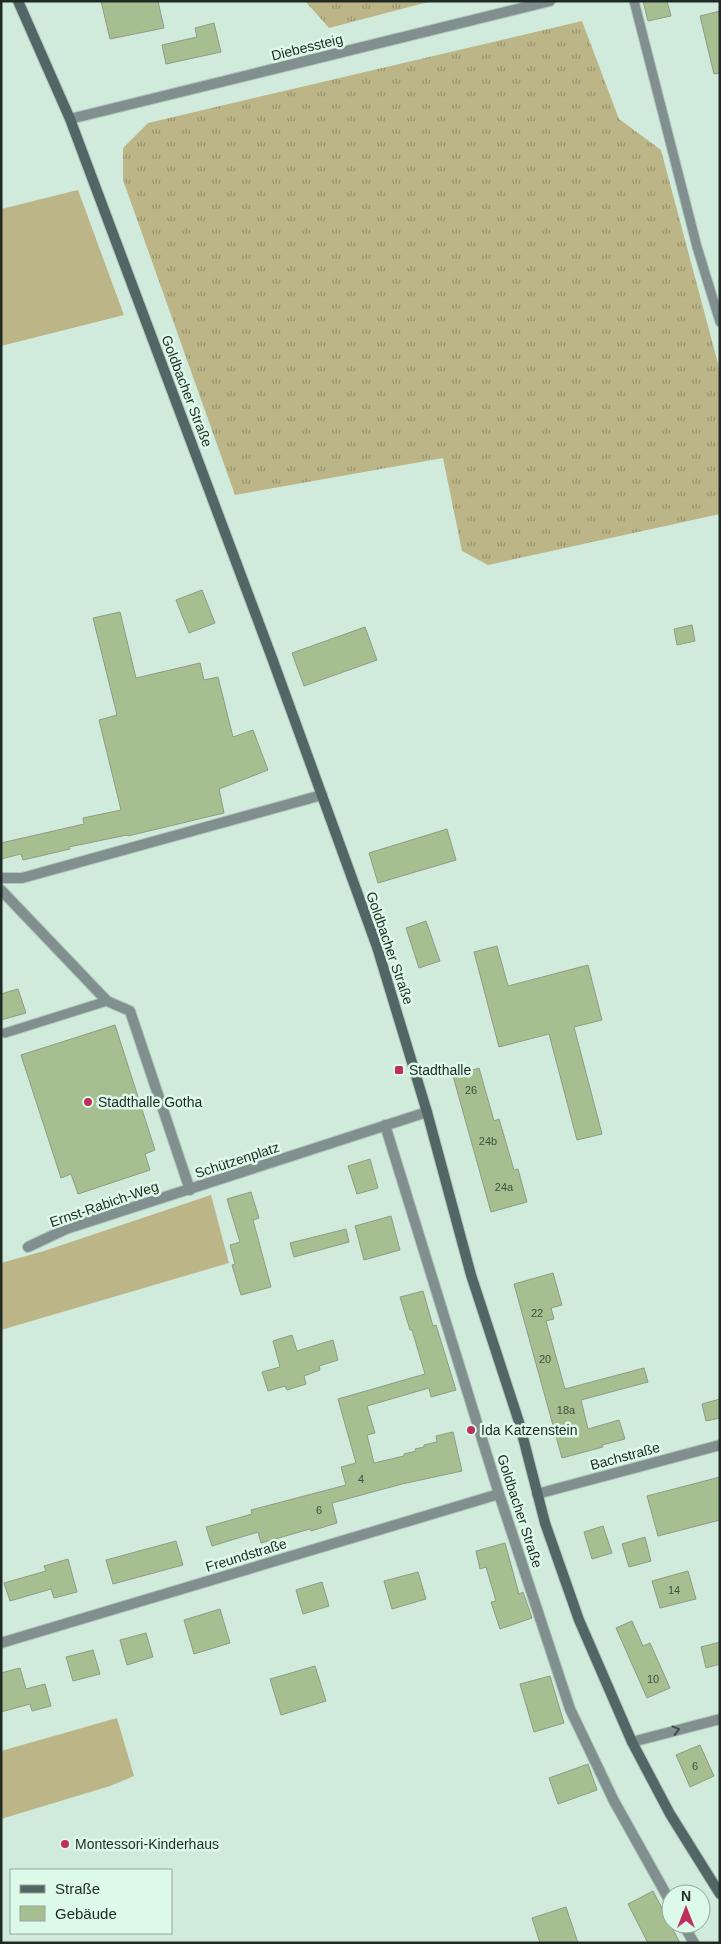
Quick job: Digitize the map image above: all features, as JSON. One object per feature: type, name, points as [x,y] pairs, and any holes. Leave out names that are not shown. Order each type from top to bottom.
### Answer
[{"type":"main road","name":"Goldbacher Straße","points":[[18,1],[70,119],[377,947],[427,1112],[471,1275],[519,1422],[545,1523],[580,1620],[632,1742],[670,1814],[720,1894]]},
{"type":"street","name":"Diebessteig","points":[[70,119],[550,1]]},
{"type":"street","points":[[1,878],[22,878],[322,795]]},
{"type":"street","name":"Schützenplatz","points":[[1,890],[107,1001],[130,1011],[190,1190],[385,1125]]},
{"type":"street","points":[[385,1125],[427,1112]]},
{"type":"street","name":"Goldbacher Straße","points":[[385,1125],[499,1494],[570,1709],[614,1801],[661,1885]]},
{"type":"street","name":"Ernst-Rabich-Weg","points":[[28,1247],[66,1229],[190,1190]]},
{"type":"street","name":"Bachstraße","points":[[537,1494],[720,1445]]},
{"type":"street","name":"Freundstraße","points":[[1,1642],[499,1494]]},
{"type":"street","points":[[632,1742],[720,1719]]},
{"type":"lane","points":[[634,1],[697,247],[720,322]]},
{"type":"lane","points":[[5,1033],[107,1001]]},
{"type":"green space","points":[[305,1],[432,1],[329,28]]},
{"type":"green space","points":[[582,21],[619,119],[661,150],[720,371],[720,514],[488,565],[462,551],[443,458],[235,495],[123,180],[123,148],[148,123]]},
{"type":"green space","points":[[78,190],[124,315],[1,346],[1,209]]},
{"type":"green space","points":[[211,1195],[229,1263],[1,1330],[1,1263],[44,1251]]},
{"type":"green space","points":[[117,1718],[134,1776],[110,1786],[1,1819],[1,1751]]},
{"type":"building","points":[[101,1],[158,1],[164,28],[110,39]]},
{"type":"building","points":[[643,1],[667,1],[671,16],[648,21]]},
{"type":"building","points":[[720,11],[720,73],[714,74],[700,16]]},
{"type":"building","points":[[214,23],[221,52],[166,64],[162,45],[197,37],[195,28]]},
{"type":"building","points":[[202,590],[215,623],[189,633],[176,600]]},
{"type":"building","points":[[120,612],[136,678],[200,663],[204,680],[218,677],[233,737],[253,730],[268,770],[219,789],[224,813],[128,836],[69,847],[70,849],[23,860],[21,854],[1,859],[1,843],[84,824],[83,818],[121,810],[99,720],[117,715],[93,618]]},
{"type":"building","points":[[692,625],[695,641],[677,645],[674,629]]},
{"type":"building","points":[[365,627],[377,660],[304,686],[292,653]]},
{"type":"building","points":[[447,829],[456,860],[378,883],[369,853]]},
{"type":"building","points":[[426,921],[440,961],[419,968],[406,928]]},
{"type":"building","points":[[497,946],[508,986],[588,965],[602,1020],[574,1027],[602,1134],[577,1140],[549,1034],[499,1047],[474,952]]},
{"type":"building","points":[[18,989],[26,1013],[1,1020],[1,994]]},
{"type":"building","name":"Stadthalle Gotha","points":[[115,1025],[155,1150],[145,1154],[150,1170],[78,1194],[71,1174],[61,1178],[21,1055]]},
{"type":"building","points":[[479,1068],[494,1121],[499,1119],[514,1170],[518,1169],[527,1202],[491,1212],[453,1076]]},
{"type":"building","points":[[370,1159],[378,1188],[357,1194],[348,1166]]},
{"type":"building","points":[[251,1192],[259,1218],[253,1220],[271,1287],[241,1295],[232,1265],[235,1264],[230,1245],[240,1242],[227,1199]]},
{"type":"building","points":[[391,1216],[400,1250],[364,1260],[355,1226]]},
{"type":"building","points":[[346,1229],[349,1242],[294,1257],[290,1243]]},
{"type":"building","points":[[553,1273],[562,1305],[551,1308],[554,1319],[546,1321],[565,1389],[644,1368],[648,1382],[581,1400],[588,1429],[619,1420],[625,1439],[562,1458],[514,1284]]},
{"type":"building","points":[[423,1291],[433,1326],[436,1325],[456,1390],[431,1397],[429,1388],[367,1406],[375,1433],[367,1435],[374,1463],[404,1456],[404,1454],[416,1451],[415,1449],[424,1447],[424,1445],[437,1442],[436,1436],[453,1432],[462,1471],[402,1484],[332,1503],[337,1523],[311,1531],[310,1529],[261,1543],[258,1532],[212,1546],[206,1527],[252,1514],[251,1510],[346,1485],[341,1467],[356,1463],[338,1399],[425,1374],[400,1297]]},
{"type":"building","points":[[292,1335],[297,1351],[333,1340],[338,1360],[319,1366],[320,1370],[304,1376],[306,1384],[287,1390],[285,1386],[268,1391],[262,1372],[280,1367],[273,1341]]},
{"type":"building","points":[[720,1399],[720,1418],[706,1421],[702,1404]]},
{"type":"building","points":[[720,1477],[720,1520],[658,1536],[647,1496]]},
{"type":"building","points":[[603,1526],[612,1553],[592,1559],[584,1532]]},
{"type":"building","points":[[645,1537],[651,1561],[629,1567],[622,1544]]},
{"type":"building","points":[[176,1541],[183,1565],[113,1584],[106,1560]]},
{"type":"building","points":[[505,1543],[519,1594],[523,1592],[532,1618],[500,1629],[491,1602],[496,1601],[486,1567],[480,1569],[476,1551]]},
{"type":"building","points":[[68,1559],[77,1592],[54,1598],[51,1589],[10,1601],[4,1583],[46,1571],[44,1566]]},
{"type":"building","points":[[688,1571],[696,1599],[660,1608],[652,1581]]},
{"type":"building","points":[[418,1572],[426,1599],[392,1609],[384,1581]]},
{"type":"building","points":[[322,1582],[329,1606],[303,1614],[296,1590]]},
{"type":"building","points":[[220,1609],[230,1643],[194,1654],[184,1620]]},
{"type":"building","points":[[632,1621],[643,1646],[650,1643],[670,1688],[647,1698],[616,1628]]},
{"type":"building","points":[[146,1633],[153,1657],[127,1665],[120,1640]]},
{"type":"building","points":[[720,1642],[720,1664],[706,1668],[701,1647]]},
{"type":"building","points":[[93,1650],[100,1674],[73,1681],[66,1657]]},
{"type":"building","points":[[315,1666],[326,1701],[281,1715],[270,1679]]},
{"type":"building","points":[[20,1668],[26,1689],[45,1684],[51,1706],[32,1711],[30,1704],[1,1712],[1,1673]]},
{"type":"building","points":[[550,1676],[564,1723],[534,1732],[520,1684]]},
{"type":"building","points":[[700,1745],[714,1776],[690,1787],[676,1755]]},
{"type":"building","points":[[588,1764],[597,1790],[558,1804],[549,1778]]},
{"type":"building","points":[[653,1891],[661,1906],[661,1934],[675,1934],[680,1943],[648,1943],[628,1904]]},
{"type":"building","points":[[566,1907],[578,1943],[540,1943],[532,1918]]},
{"type":"place","name":"Stadthalle","points":[[399,1070]]},
{"type":"place","name":"Stadthalle Gotha","points":[[88,1102]]},
{"type":"place","name":"Ida Katzenstein","points":[[471,1430]]},
{"type":"place","name":"Montessori-Kinderhaus","points":[[65,1844]]}]
